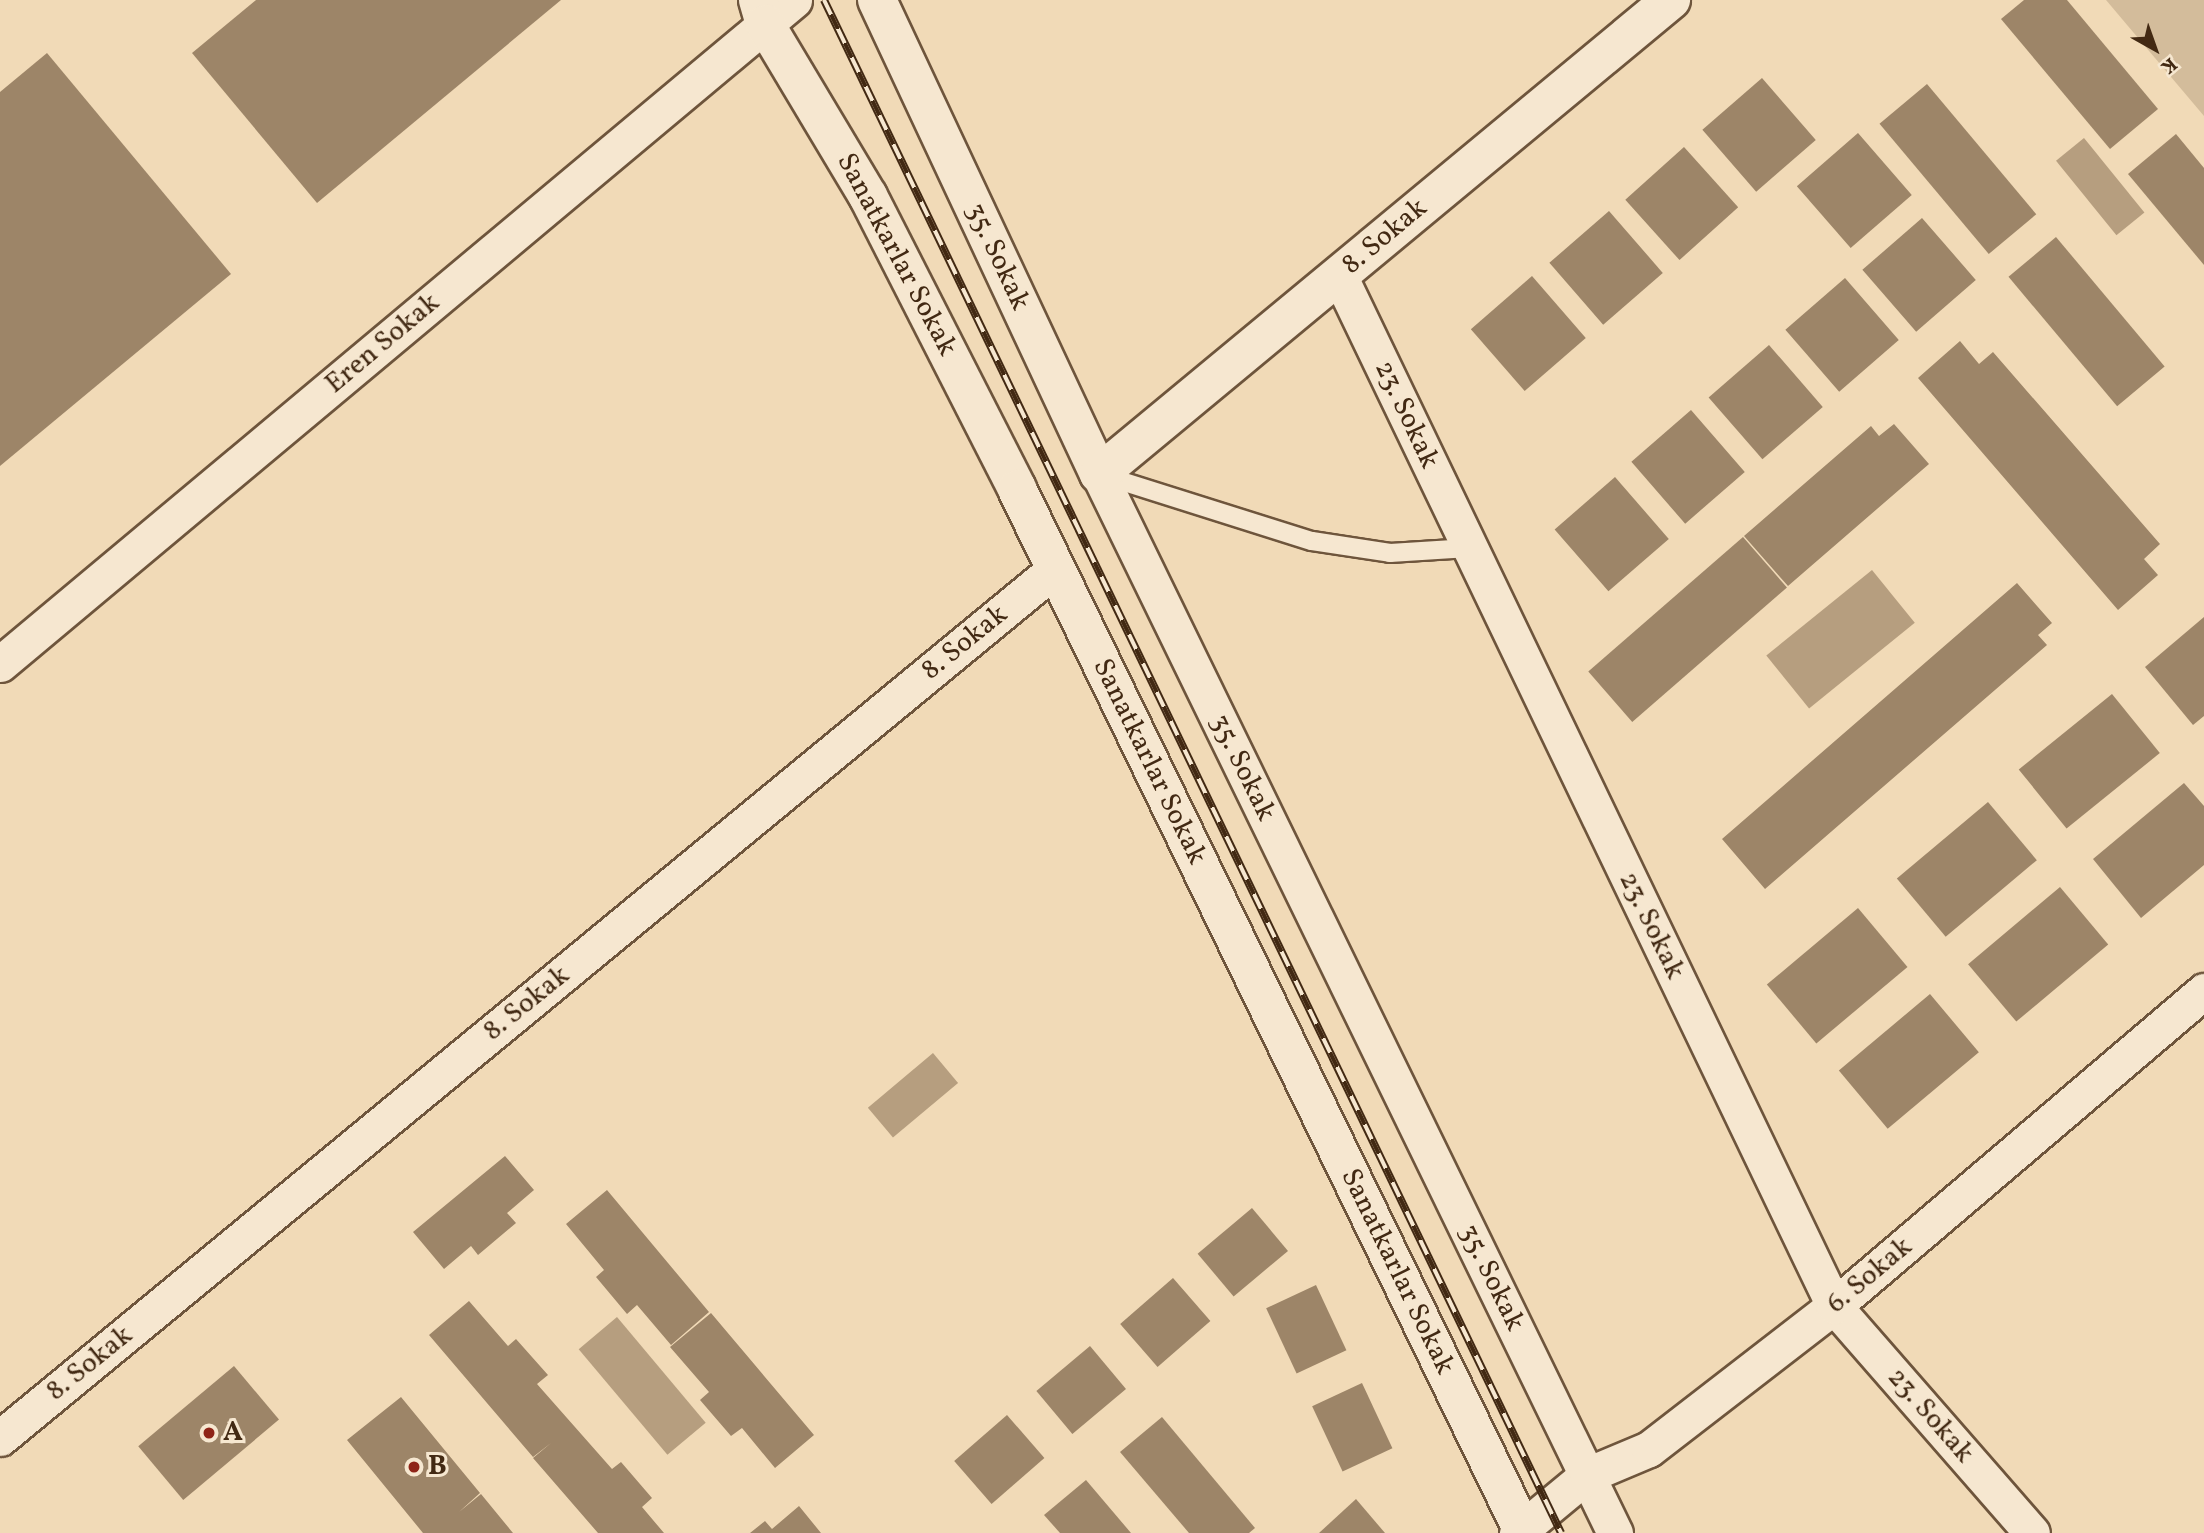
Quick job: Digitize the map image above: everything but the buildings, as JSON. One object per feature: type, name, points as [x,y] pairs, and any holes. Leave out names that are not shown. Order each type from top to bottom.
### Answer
[{"type":"street","name":"35. Sokak","points":[[877,0],[1099,474],[1615,1533]]},
{"type":"street","name":"8. Sokak","points":[[1099,474],[1671,0]]},
{"type":"street","name":"Sanatkarlar Sokak","points":[[772,8],[1055,569],[1521,1532]]},
{"type":"street","name":"Eren Sokak","points":[[0,664],[772,8]]},
{"type":"street","name":"23. Sokak","points":[[1339,275],[1834,1306],[2032,1533]]},
{"type":"street","name":"8. Sokak","points":[[0,1438],[1055,569]]},
{"type":"street","name":"6. Sokak","points":[[1521,1532],[1587,1475],[1649,1449],[1834,1306],[2204,992]]},
{"type":"lane","points":[[1099,474],[1312,541],[1390,553],[1469,548]]},
{"type":"shaded area","points":[[2106,0],[2204,0],[2204,116]]},
{"type":"shaded area","points":[[2084,138],[2144,213],[2116,235],[2056,161]]},
{"type":"shaded area","points":[[1872,570],[1915,623],[1809,708],[1766,656]]},
{"type":"shaded area","points":[[933,1053],[958,1083],[893,1138],[868,1108]]},
{"type":"shaded area","points":[[617,1317],[706,1423],[667,1455],[579,1349]]},
{"type":"railway","points":[[824,0],[1561,1533]]},
{"type":"place","name":"A","points":[[209,1433]]},
{"type":"place","name":"B","points":[[414,1467]]}]
